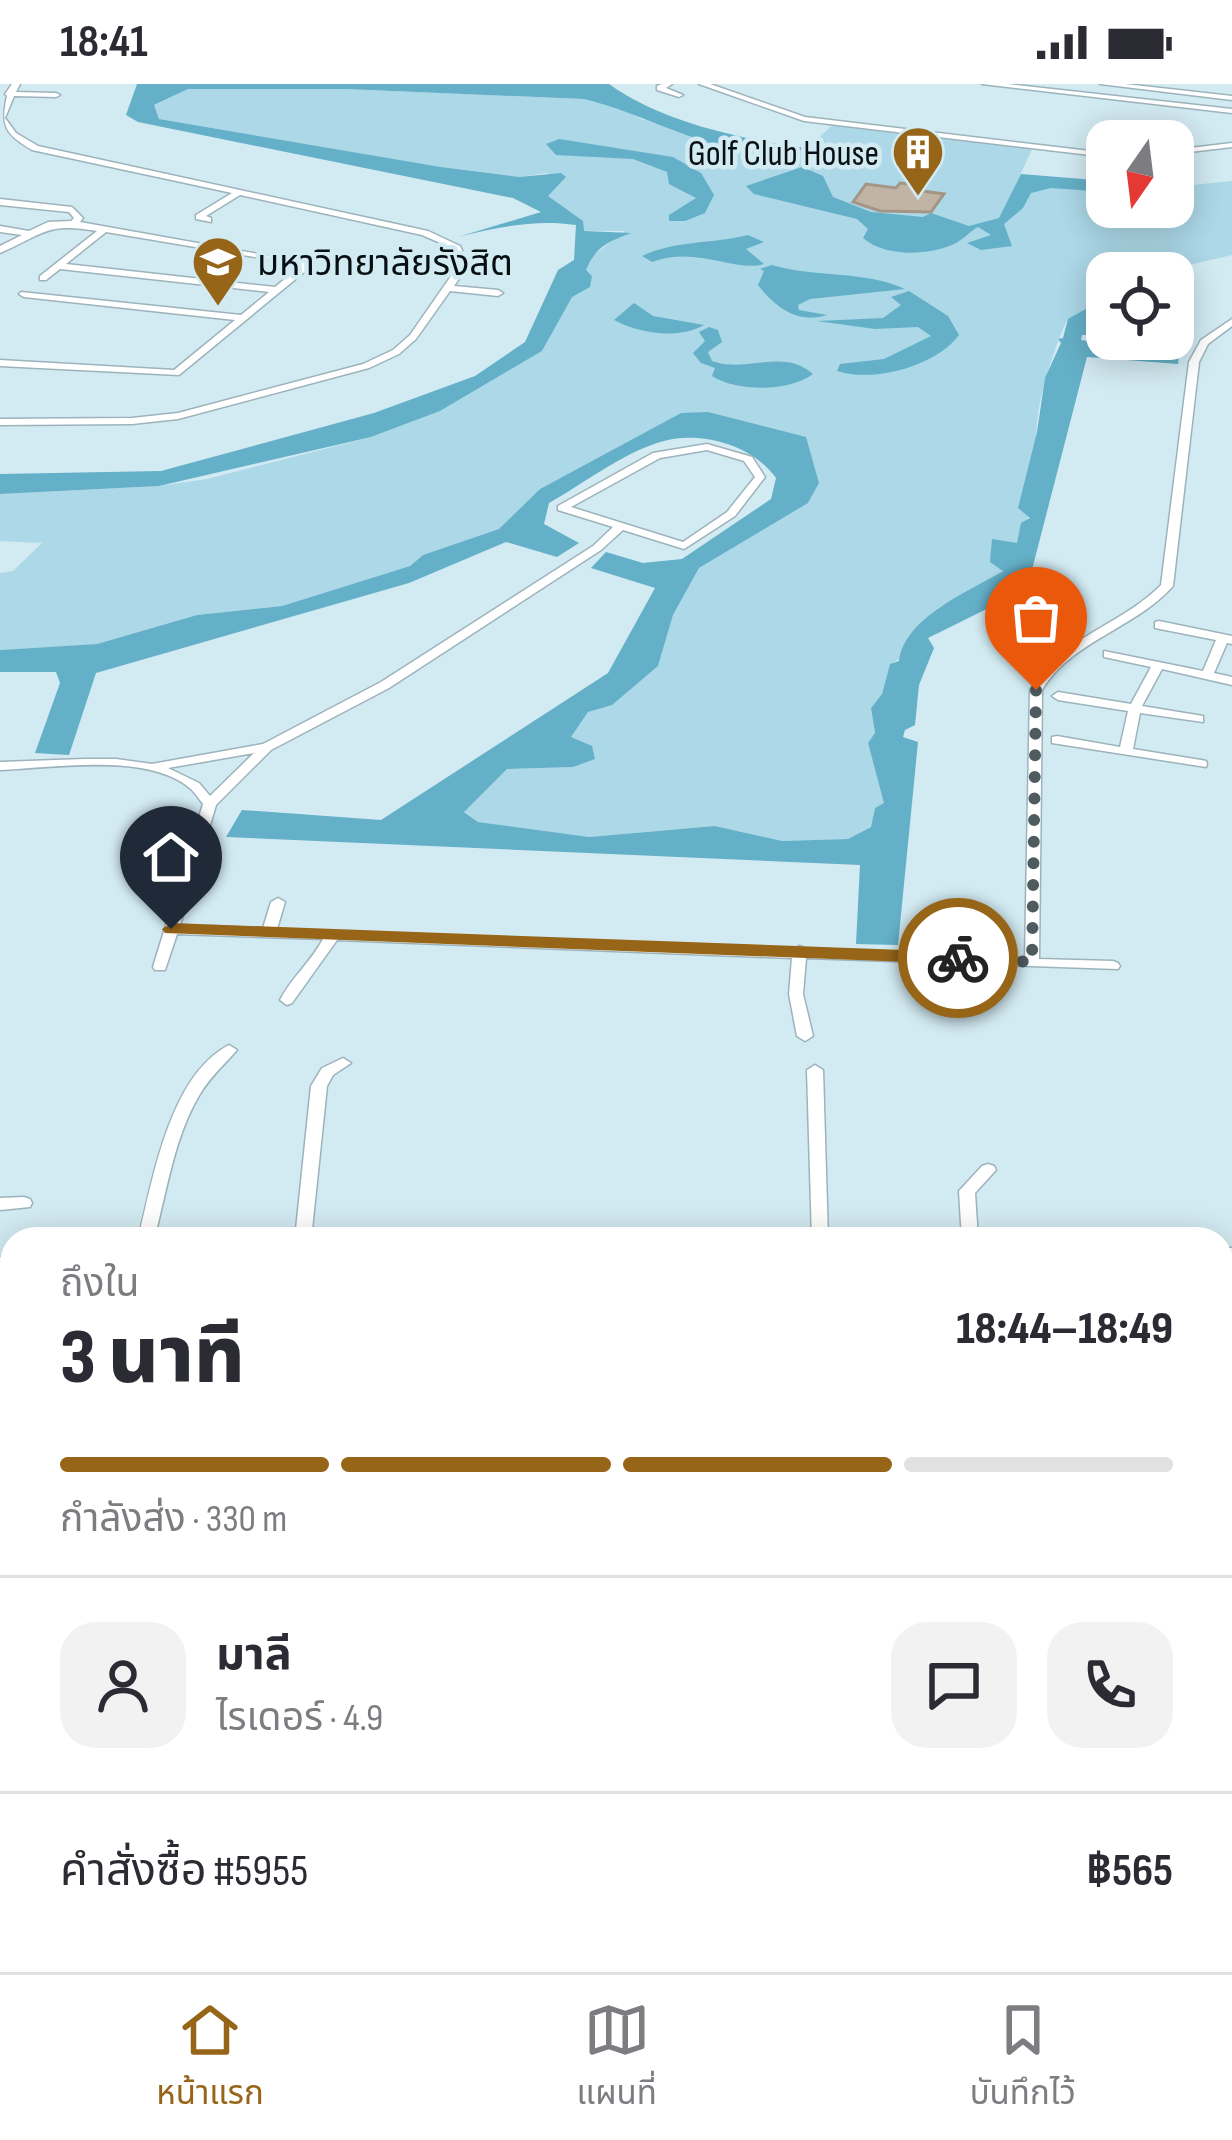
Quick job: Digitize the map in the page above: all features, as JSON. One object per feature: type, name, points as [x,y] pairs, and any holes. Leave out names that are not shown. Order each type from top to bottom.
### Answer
[{"type":"street","points":[[668,84],[659,88],[679,95]]},
{"type":"street","points":[[704,84],[804,119],[1086,152]]},
{"type":"street","points":[[986,84],[1232,111]]},
{"type":"street","points":[[1104,84],[1232,96]]},
{"type":"street","points":[[1139,84],[1203,87],[1232,96]]},
{"type":"street","points":[[0,422],[178,416],[350,371],[396,352],[416,332],[462,259],[449,242],[35,148],[13,135],[1,118],[12,89],[56,95]]},
{"type":"street","points":[[0,137],[13,135]]},
{"type":"street","points":[[1194,150],[1232,145]]},
{"type":"street","points":[[208,220],[199,217],[237,194]]},
{"type":"street","points":[[0,202],[72,210],[79,218],[74,224]]},
{"type":"street","points":[[0,250],[48,225],[74,224],[308,262],[176,373],[0,363]]},
{"type":"street","points":[[43,278],[105,229]]},
{"type":"street","points":[[0,230],[30,234]]},
{"type":"street","points":[[57,266],[279,290]]},
{"type":"street","points":[[447,288],[498,292]]},
{"type":"street","points":[[24,294],[243,318]]},
{"type":"street","points":[[1032,962],[1036,690],[1050,665],[1144,610],[1167,586],[1194,362],[1204,342],[1232,322]]},
{"type":"street","points":[[676,448],[733,451],[760,471],[757,486],[731,514],[684,546],[618,529],[562,508],[676,448]]},
{"type":"street","points":[[160,967],[210,804],[267,747],[385,685],[597,548],[618,529]]},
{"type":"street","points":[[1160,625],[1228,639],[1207,676]]},
{"type":"street","points":[[1108,654],[1232,681]]},
{"type":"street","points":[[1126,750],[1135,708],[1158,666]]},
{"type":"street","points":[[1058,696],[1199,719]]},
{"type":"street","points":[[1058,740],[1202,764]]},
{"type":"street","points":[[0,766],[158,766],[267,747]]},
{"type":"street","points":[[158,766],[192,779],[210,804]]},
{"type":"street","points":[[269,932],[278,902]]},
{"type":"street","points":[[171,929],[800,950],[1114,966]]},
{"type":"street","points":[[287,1000],[297,977],[320,962],[332,934]]},
{"type":"street","points":[[800,950],[796,994],[805,1036]]},
{"type":"street","points":[[149,1227],[185,1101],[204,1070],[229,1050]]},
{"type":"street","points":[[304,1227],[319,1086],[327,1072],[343,1063]]},
{"type":"street","points":[[815,1070],[820,1227]]},
{"type":"street","points":[[969,1227],[967,1191],[988,1170]]},
{"type":"street","points":[[0,1204],[24,1204]]},
{"type":"shaded area","points":[[137,84],[609,84],[678,119],[807,148],[779,153],[722,146],[584,99],[346,89],[188,89],[154,105],[159,119],[441,167],[519,177],[561,173],[566,177],[548,196],[583,221],[584,231],[631,233],[594,255],[586,270],[592,276],[590,287],[572,297],[542,351],[440,411],[371,437],[159,486],[0,494],[0,474],[161,471],[374,413],[475,376],[525,342],[558,270],[574,260],[576,225],[517,225],[458,237],[541,212],[513,198],[138,122],[126,115]]},
{"type":"shaded area","points":[[188,89],[346,89],[584,99],[619,107],[641,119],[785,154],[807,148],[835,123],[1033,147],[1016,184],[1086,190],[1086,228],[1194,228],[1194,185],[1232,181],[1232,255],[1194,264],[1194,252],[1086,252],[1086,310],[1067,320],[1042,392],[1022,540],[1001,572],[930,615],[903,655],[890,664],[882,694],[871,708],[875,734],[868,743],[885,803],[875,808],[871,827],[848,839],[782,841],[715,826],[589,837],[478,822],[464,811],[507,769],[573,767],[570,738],[588,712],[612,704],[658,666],[673,615],[699,568],[808,503],[819,483],[681,413],[540,489],[500,529],[423,555],[410,566],[282,606],[197,615],[97,644],[0,650],[0,573],[13,571],[42,543],[0,541],[0,494],[207,479],[371,437],[440,411],[542,351],[592,256],[625,231],[583,231],[547,195],[565,177],[546,173],[519,177],[441,167],[159,119],[153,106]]},
{"type":"shaded area","points":[[559,139],[673,157],[701,173],[714,195],[705,213],[669,221],[669,215],[696,198],[669,184],[667,172],[633,159],[556,155],[546,144]]},
{"type":"shaded area","points":[[802,167],[823,176],[833,197],[871,212],[923,217],[931,213],[969,226],[999,218],[1021,174],[1086,179],[1086,190],[1051,188],[1031,193],[1023,208],[1004,224],[1012,246],[981,250],[967,243],[991,235],[978,227],[943,248],[907,253],[883,249],[863,238],[868,229],[857,219],[754,194],[746,186]]},
{"type":"shaded area","points":[[748,235],[764,242],[746,249],[764,264],[684,256],[652,262],[642,256],[668,247]]},
{"type":"shaded area","points":[[772,265],[873,279],[905,289],[810,299],[798,305],[799,310],[827,315],[797,316],[772,301],[758,285],[764,271],[760,269]]},
{"type":"shaded area","points":[[909,291],[948,316],[959,335],[935,355],[903,369],[868,375],[837,371],[840,364],[884,359],[931,336],[918,327],[875,329],[817,321],[883,318],[901,305],[891,297]]},
{"type":"shaded area","points":[[634,303],[653,316],[704,325],[659,333],[614,320]]},
{"type":"shaded area","points":[[1086,309],[1086,335],[1081,340],[1086,341],[1086,360],[1027,589],[928,638],[934,648],[919,685],[915,725],[903,737],[918,742],[898,945],[856,944],[860,865],[226,837],[242,810],[381,820],[608,673],[655,588],[591,568],[606,552],[643,563],[682,559],[771,499],[776,478],[766,466],[722,442],[689,438],[657,443],[549,503],[544,524],[579,543],[557,557],[506,542],[409,583],[96,673],[69,755],[35,753],[60,683],[56,672],[0,672],[0,650],[97,644],[197,615],[282,606],[410,566],[423,555],[499,529],[540,489],[681,413],[708,412],[806,437],[819,483],[808,503],[699,568],[673,615],[658,666],[612,705],[588,712],[571,737],[592,746],[595,759],[573,767],[507,769],[464,812],[478,822],[589,837],[715,826],[782,841],[848,839],[871,827],[875,808],[884,803],[868,743],[875,733],[871,708],[882,694],[890,664],[899,661],[904,645],[925,619],[1003,571],[990,562],[992,539],[1017,543],[1021,523],[1030,518],[1018,508],[1045,378],[1068,319]]},
{"type":"shaded area","points":[[709,327],[718,330],[722,342],[708,352],[712,361],[738,365],[789,362],[813,374],[777,387],[723,381],[712,376],[715,368],[701,363],[693,353],[705,341],[699,332]]},
{"type":"shaded area","points":[[1126,360],[1178,360],[1178,364]]},
{"type":"building","name":"Golf Club House","points":[[900,183],[944,194],[931,212],[880,211],[853,202],[866,184],[896,188]]},
{"type":"way so far","points":[[958,958],[1032,962],[1036,690]]},
{"type":"place","name":"Golf Club House","points":[[918,198]]},
{"type":"place","name":"มหาวิทยาลัยรังสิต","points":[[218,308]]},
{"type":"route","points":[[171,929],[958,958]]}]
